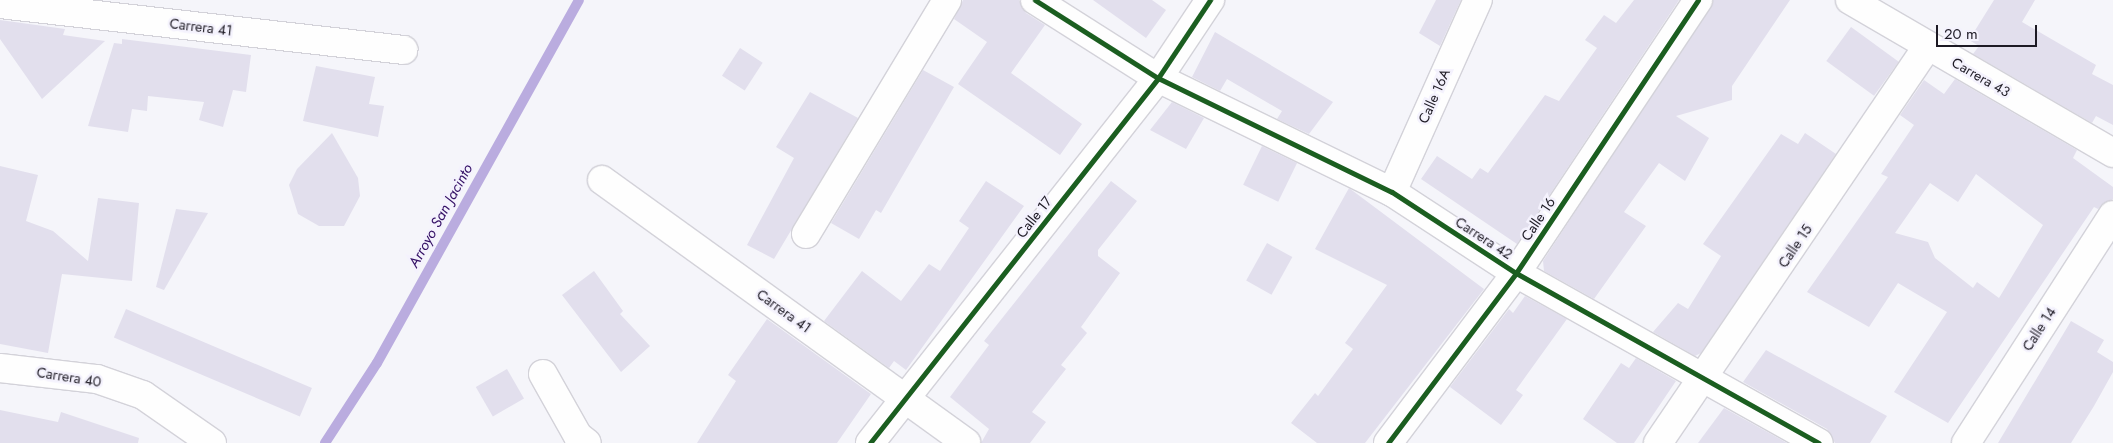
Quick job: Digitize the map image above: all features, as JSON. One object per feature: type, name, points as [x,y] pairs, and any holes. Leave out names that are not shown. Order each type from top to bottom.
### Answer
[{"type":"street","points":[[806,234],[947,0]]},
{"type":"street","name":"Carrera 42","points":[[1035,0],[1158,78],[1392,192],[1516,272],[1820,443]]},
{"type":"street","name":"Calle 17","points":[[870,443],[1158,78],[1210,0]]},
{"type":"street","name":"Calle 16A","points":[[1392,192],[1478,0]]},
{"type":"street","name":"Calle 16","points":[[1388,443],[1516,272],[1698,0]]},
{"type":"street","name":"Carrera 43","points":[[1850,0],[2113,153]]},
{"type":"street","name":"Carrera 41","points":[[0,4],[403,50]]},
{"type":"street","name":"Calle 15","points":[[1658,443],[1706,378],[1928,46]]},
{"type":"street","name":"Carrera 41","points":[[602,180],[966,443]]},
{"type":"street","name":"Calle 14","points":[[1966,443],[2113,215]]},
{"type":"street","name":"Carrera 40","points":[[0,368],[97,379],[143,395],[212,443]]},
{"type":"street","points":[[543,374],[578,436],[587,443]]},
{"type":"building","points":[[963,0],[1019,0],[1026,13],[1045,25],[1011,73],[1082,124],[1060,155],[958,84],[987,42],[954,19]]},
{"type":"building","points":[[1093,0],[1152,0],[1166,10],[1146,38]]},
{"type":"building","points":[[1436,0],[1461,0],[1440,46],[1419,33]]},
{"type":"building","points":[[1634,0],[1679,0],[1517,244],[1421,179],[1437,156],[1472,179],[1480,168],[1488,173],[1545,95],[1559,101],[1597,48],[1585,40],[1604,15],[1616,23]]},
{"type":"building","points":[[1713,0],[1790,0],[1732,86],[1732,100],[1676,116],[1709,138],[1685,181],[1659,163],[1624,212],[1646,226],[1594,299],[1544,271],[1543,261]]},
{"type":"building","points":[[1994,0],[2035,0],[2022,22],[2096,65],[2092,74],[2113,85],[2113,125],[2096,116],[2092,123],[1973,54],[1979,46],[1969,40]]},
{"type":"building","points":[[0,20],[65,29],[63,35],[105,41],[42,99],[0,39]]},
{"type":"building","points":[[1851,27],[1899,62],[1874,96],[1826,61]]},
{"type":"building","points":[[1215,32],[1333,102],[1309,134],[1277,119],[1282,111],[1227,79],[1220,91],[1192,77]]},
{"type":"building","points":[[122,39],[251,55],[246,92],[233,90],[223,127],[199,120],[204,102],[148,96],[147,111],[132,109],[128,132],[88,126],[114,43],[122,44]]},
{"type":"building","points":[[740,48],[763,63],[745,90],[722,76]]},
{"type":"building","points":[[316,66],[375,77],[369,104],[384,106],[378,137],[303,121]]},
{"type":"building","points":[[923,70],[954,87],[881,213],[876,210],[859,239],[831,223]]},
{"type":"building","points":[[1955,79],[2077,150],[2073,158],[2113,187],[2113,199],[2098,209],[2094,207],[1948,423],[1894,392],[1947,312],[1898,283],[1869,327],[1807,292],[1888,177],[1881,174],[1914,125],[1900,115],[1924,80],[1944,94]],"holes":[[[1976,174],[2043,225],[1999,298],[1977,282],[1973,288],[1935,258],[1928,242],[1895,233],[1930,183],[1958,202]]]},
{"type":"building","points":[[810,92],[858,118],[774,259],[747,245],[794,158],[776,147]]},
{"type":"building","points":[[1172,102],[1204,118],[1186,149],[1150,130]]},
{"type":"building","points":[[332,133],[358,178],[360,196],[344,226],[319,226],[298,214],[289,185],[297,169]]},
{"type":"building","points":[[1805,133],[1836,154],[1701,353],[1695,356],[1653,332],[1678,303],[1688,309],[1721,256],[1703,244],[1781,134],[1798,144]]},
{"type":"building","points":[[1262,146],[1297,163],[1278,202],[1243,185]]},
{"type":"building","points":[[0,166],[38,175],[26,221],[53,231],[88,261],[98,198],[139,203],[132,281],[62,274],[48,353],[0,344]]},
{"type":"building","points":[[986,181],[1024,206],[906,370],[894,361],[889,368],[824,321],[862,271],[901,301],[929,264],[940,271],[969,228],[959,221]]},
{"type":"building","points":[[1111,181],[1137,201],[1098,250],[1098,256],[1120,273],[1081,327],[1087,333],[1061,365],[1066,369],[1032,412],[1046,422],[1030,443],[981,443],[989,429],[950,397],[989,345],[984,341]]},
{"type":"building","points":[[1349,188],[1484,289],[1365,443],[1317,443],[1291,423],[1315,393],[1318,396],[1353,349],[1345,343],[1387,285],[1315,249]]},
{"type":"building","points":[[176,209],[208,213],[164,290],[156,287]]},
{"type":"building","points":[[1267,243],[1292,257],[1272,295],[1246,281]]},
{"type":"building","points":[[594,271],[623,311],[620,314],[650,346],[621,372],[562,295]]},
{"type":"building","points":[[1525,296],[1567,319],[1516,390],[1523,395],[1501,425],[1450,387],[1509,309],[1513,313]]},
{"type":"building","points":[[126,309],[312,388],[300,416],[114,338]]},
{"type":"building","points":[[767,319],[871,394],[837,443],[697,443],[736,381],[728,375]]},
{"type":"building","points":[[2071,321],[2104,340],[2097,352],[2113,362],[2113,372],[2094,406],[2071,443],[1998,443]]},
{"type":"building","points":[[1766,350],[1887,416],[1870,443],[1835,443],[1827,429],[1743,382]]},
{"type":"building","points":[[1636,358],[1676,381],[1634,443],[1617,443],[1583,419],[1621,363],[1629,368]]},
{"type":"building","points":[[507,369],[524,398],[493,416],[476,387]]},
{"type":"building","points":[[1724,408],[1787,443],[1698,443]]},
{"type":"building","points":[[0,410],[58,422],[61,412],[139,438],[138,443],[0,443]]},
{"type":"waterway","name":"Arroyo San Jacinto","points":[[325,443],[377,363],[579,0]]},
{"type":"cycle path","points":[[1035,0],[1158,78],[1392,192],[1516,273],[1819,443]]},
{"type":"cycle path","points":[[870,443],[1158,78],[1210,0]]},
{"type":"cycle path","points":[[1388,443],[1516,273],[1698,0]]}]
